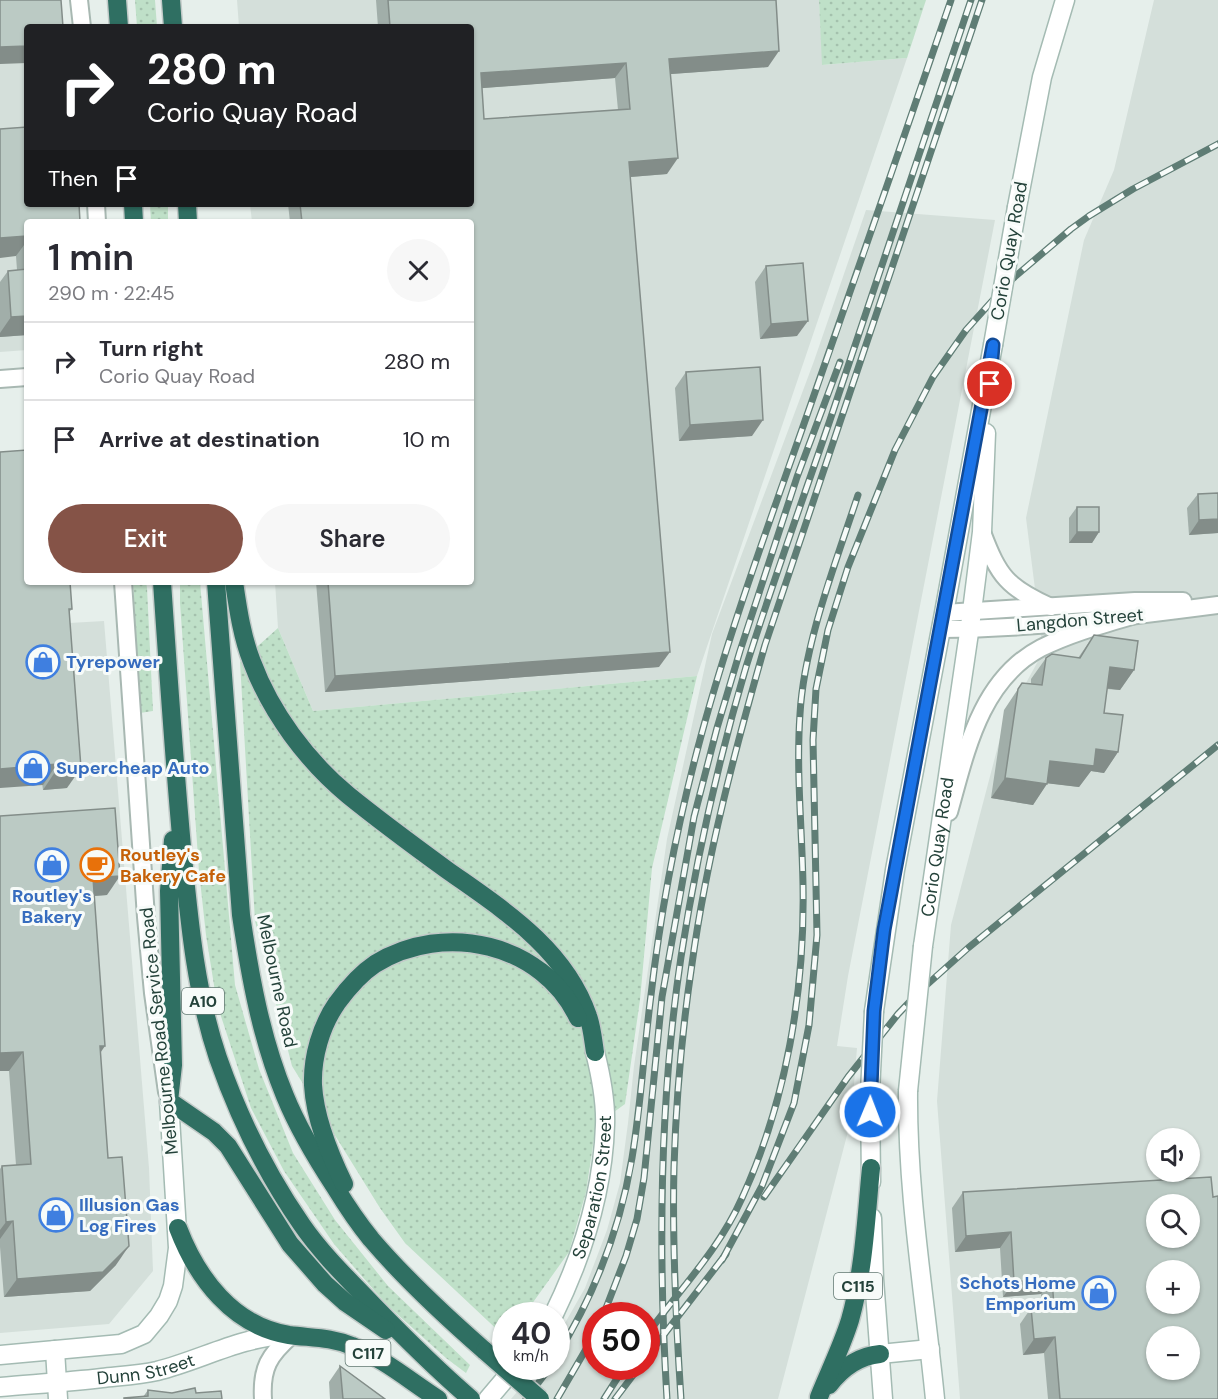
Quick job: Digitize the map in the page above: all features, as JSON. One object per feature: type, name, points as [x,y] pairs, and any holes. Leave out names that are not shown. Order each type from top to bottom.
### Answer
[{"type":"highway","points":[[117,0],[119,24]]},
{"type":"highway","points":[[171,0],[173,24]]},
{"type":"highway","name":"A10","points":[[162,585],[177,794],[195,959],[215,1047],[243,1123],[259,1156],[303,1227],[357,1289],[420,1353],[471,1399]]},
{"type":"highway","name":"Melbourne Road","points":[[216,585],[241,915],[258,1011],[284,1094],[320,1163],[370,1238],[411,1282],[540,1399]]},
{"type":"highway","points":[[235,585],[252,664],[282,721],[298,742],[330,781],[505,911],[542,943],[581,999],[588,1017],[595,1052]]},
{"type":"highway","points":[[177,794],[169,891],[173,1065],[169,1101],[214,1132],[228,1146],[290,1244],[325,1284],[345,1302],[420,1353]]},
{"type":"highway","points":[[370,1238],[327,1144],[316,1105],[313,1083],[319,1041],[326,1023],[339,1000],[359,977],[396,954],[425,945],[459,941],[502,950],[543,973],[558,988],[573,1008],[595,1052]]},
{"type":"highway","name":"C115","points":[[818,1398],[843,1339],[855,1300],[862,1260],[870,1168]]},
{"type":"highway","points":[[178,1228],[207,1284],[225,1304],[256,1324],[290,1335]]},
{"type":"highway","name":"C117","points":[[290,1335],[335,1340],[352,1346],[369,1354],[438,1399]]},
{"type":"highway","points":[[818,1398],[834,1378],[850,1364],[862,1358],[880,1354]]},
{"type":"main road","name":"Corio Quay Road","points":[[883,1399],[874,1279],[870,1168],[870,1092],[874,1011],[894,870],[943,621],[1026,158],[1042,77],[1065,0]]},
{"type":"main road","name":"Corio Quay Road","points":[[1026,158],[1078,0]]},
{"type":"main road","name":"Corio Quay Road","points":[[934,1399],[913,1197],[908,1091],[923,946],[982,532],[993,345]]},
{"type":"main road","name":"Separation Street","points":[[560,1302],[590,1223],[602,1156],[605,1125],[604,1098],[595,1052]]},
{"type":"main road","name":"Melbourne Road Service Road","points":[[169,1101],[178,1228]]},
{"type":"main road","name":"Dunn Street","points":[[0,1355],[108,1347],[134,1340],[144,1334],[159,1316],[168,1301],[173,1286],[178,1228]]},
{"type":"main road","name":"Dunn Street","points":[[0,1386],[57,1391],[155,1371],[241,1342],[267,1336],[290,1335]]},
{"type":"main road","points":[[880,1354],[930,1349]]},
{"type":"main road","points":[[55,1350],[57,1391]]},
{"type":"main road","points":[[488,1399],[504,1380]]},
{"type":"street","points":[[79,0],[82,24]]},
{"type":"street","points":[[0,380],[24,377]]},
{"type":"street","points":[[982,532],[996,568],[1007,581],[1026,595],[1052,608]]},
{"type":"street","name":"Melbourne Road Service Road","points":[[123,585],[150,960],[161,1057],[169,1101]]},
{"type":"street","name":"Langdon Street","points":[[971,620],[1052,608],[1134,611],[1218,600]]},
{"type":"street","name":"Langdon Street","points":[[943,621],[1218,605]]},
{"type":"street","points":[[933,872],[973,731],[984,707],[1004,677],[1027,657],[1045,646],[1134,611]]},
{"type":"street","points":[[263,1393],[264,1373],[268,1361],[290,1335]]},
{"type":"shaded area","points":[[0,0],[24,24],[24,207],[27,207],[27,219],[24,219],[24,350],[0,352]]},
{"type":"shaded area","points":[[237,0],[819,0],[823,65],[907,58],[697,676],[313,711],[278,628],[275,585],[474,585],[474,219],[252,219],[250,207],[474,207],[474,24],[239,24]]},
{"type":"shaded area","points":[[1154,0],[1218,0],[1218,1399],[960,1399],[937,1101],[951,925],[1004,723],[1043,652],[1026,518],[1084,240],[1114,170]]},
{"type":"shaded area","points":[[866,210],[995,220],[848,976],[837,1046],[857,1048],[851,1120],[778,1399],[511,1399],[527,1380],[570,1380],[570,1314],[585,1288],[607,1230],[620,1183],[634,1066],[667,839],[712,634],[814,361]]},
{"type":"shaded area","points":[[104,621],[149,1168],[153,1271],[109,1324],[0,1333],[0,627]]},
{"type":"green space","points":[[135,0],[155,0],[157,24],[137,24]]},
{"type":"green space","points":[[819,0],[926,0],[907,58],[822,65]]},
{"type":"green space","points":[[150,207],[168,207],[168,219],[151,219]]},
{"type":"green space","points":[[133,585],[146,585],[147,588],[153,711],[140,713]]},
{"type":"green space","points":[[180,585],[200,585],[235,985],[259,1069],[293,1153],[335,1220],[388,1286],[470,1365],[466,1373],[386,1304],[334,1244],[284,1171],[251,1108],[217,1004],[206,935],[199,871]]},
{"type":"green space","points":[[278,628],[313,711],[697,676],[652,868],[640,1000],[625,1104],[596,1125],[586,1192],[569,1252],[533,1302],[492,1302],[492,1325],[405,1243],[380,1208],[292,1066],[255,921],[240,662]]},
{"type":"building","points":[[0,0],[61,0],[63,24],[24,24],[24,46],[0,47]]},
{"type":"building","points":[[388,0],[776,0],[779,51],[669,59],[678,158],[629,162],[670,652],[335,676],[328,585],[474,585],[474,219],[302,219],[300,207],[474,207],[474,24],[390,24]],"holes":[[[626,63],[630,109],[484,119],[481,73]]]},
{"type":"building","points":[[24,127],[24,207],[79,207],[80,219],[24,219],[24,236],[0,238],[0,129]]},
{"type":"building","points":[[803,263],[808,321],[771,324],[766,266]]},
{"type":"building","points":[[24,269],[24,316],[11,317],[8,271]]},
{"type":"building","points":[[760,367],[763,420],[690,425],[686,372]]},
{"type":"building","points":[[24,450],[24,585],[70,585],[72,609],[69,609],[81,768],[57,769],[57,764],[0,769],[0,452]]},
{"type":"building","points":[[1218,493],[1218,519],[1199,520],[1198,494]]},
{"type":"building","points":[[1077,507],[1099,507],[1099,532],[1077,532]]},
{"type":"building","points":[[1094,635],[1138,641],[1134,670],[1110,667],[1104,713],[1123,715],[1118,752],[1096,749],[1094,766],[1050,761],[1047,784],[1005,778],[1018,689],[1022,683],[1042,685],[1046,658],[1052,654],[1080,658]]},
{"type":"building","points":[[115,808],[120,876],[93,878],[105,1046],[100,1046],[108,1158],[122,1157],[129,1246],[103,1272],[17,1279],[13,1221],[6,1222],[2,1166],[31,1164],[23,1052],[0,1053],[0,816]]},
{"type":"building","name":"Schots Home Emporium","points":[[1211,1177],[1213,1197],[1218,1196],[1218,1399],[1060,1399],[1055,1337],[1034,1339],[1031,1308],[1054,1307],[1052,1278],[1014,1282],[1011,1232],[966,1236],[963,1192],[1146,1181],[1200,1182],[1200,1178]]},
{"type":"building","points":[[340,1366],[385,1399],[343,1399]]},
{"type":"building","points":[[195,1388],[196,1393],[221,1391],[222,1399],[124,1399],[148,1396],[148,1390],[172,1393]]},
{"type":"railway","points":[[570,1334],[604,1261],[627,1184],[635,1138],[655,962],[665,897],[685,800],[713,693],[754,566],[951,0]]},
{"type":"railway","points":[[667,1399],[662,1289],[662,1178],[668,1067],[681,957],[709,811],[726,739],[756,636],[971,0]]},
{"type":"railway","points":[[681,1399],[674,1254],[676,1116],[688,989],[714,843],[765,645],[982,0]]},
{"type":"railway","points":[[722,1260],[762,1186],[794,1103],[809,1025],[817,935],[813,740],[816,689],[828,630],[848,567],[895,450],[933,377],[966,330],[1011,280],[1089,216],[1133,189],[1218,144]]},
{"type":"railway","points":[[608,1302],[637,1219],[644,1178],[662,997],[694,817],[740,651],[797,477],[840,362]]},
{"type":"railway","points":[[660,1318],[710,1252],[733,1217],[757,1161],[781,1085],[796,1005],[803,925],[799,757],[803,687],[822,603],[858,495]]},
{"type":"railway","points":[[764,1197],[848,1077],[898,1014],[921,990],[968,948],[1218,745]]},
{"type":"railway","points":[[660,1340],[726,1254]]},
{"type":"railway","points":[[557,1399],[582,1356]]},
{"type":"railway","points":[[526,1399],[540,1380]]},
{"type":"railway","points":[[604,1399],[616,1380]]},
{"type":"railway","points":[[615,1399],[629,1380]]},
{"type":"place","name":"Tyrepower","points":[[43,662]]},
{"type":"place","name":"Supercheap Auto","points":[[33,768]]},
{"type":"place","name":"Routley's Bakery","points":[[52,865]]},
{"type":"place","name":"Routley's Bakery Cafe","points":[[97,865]]},
{"type":"place","name":"Illusion Gas Log Fires","points":[[56,1215]]},
{"type":"place","name":"Schots Home Emporium","points":[[1099,1293]]},
{"type":"route","points":[[870,1112],[874,1011],[884,930],[993,345],[990,384]]}]
